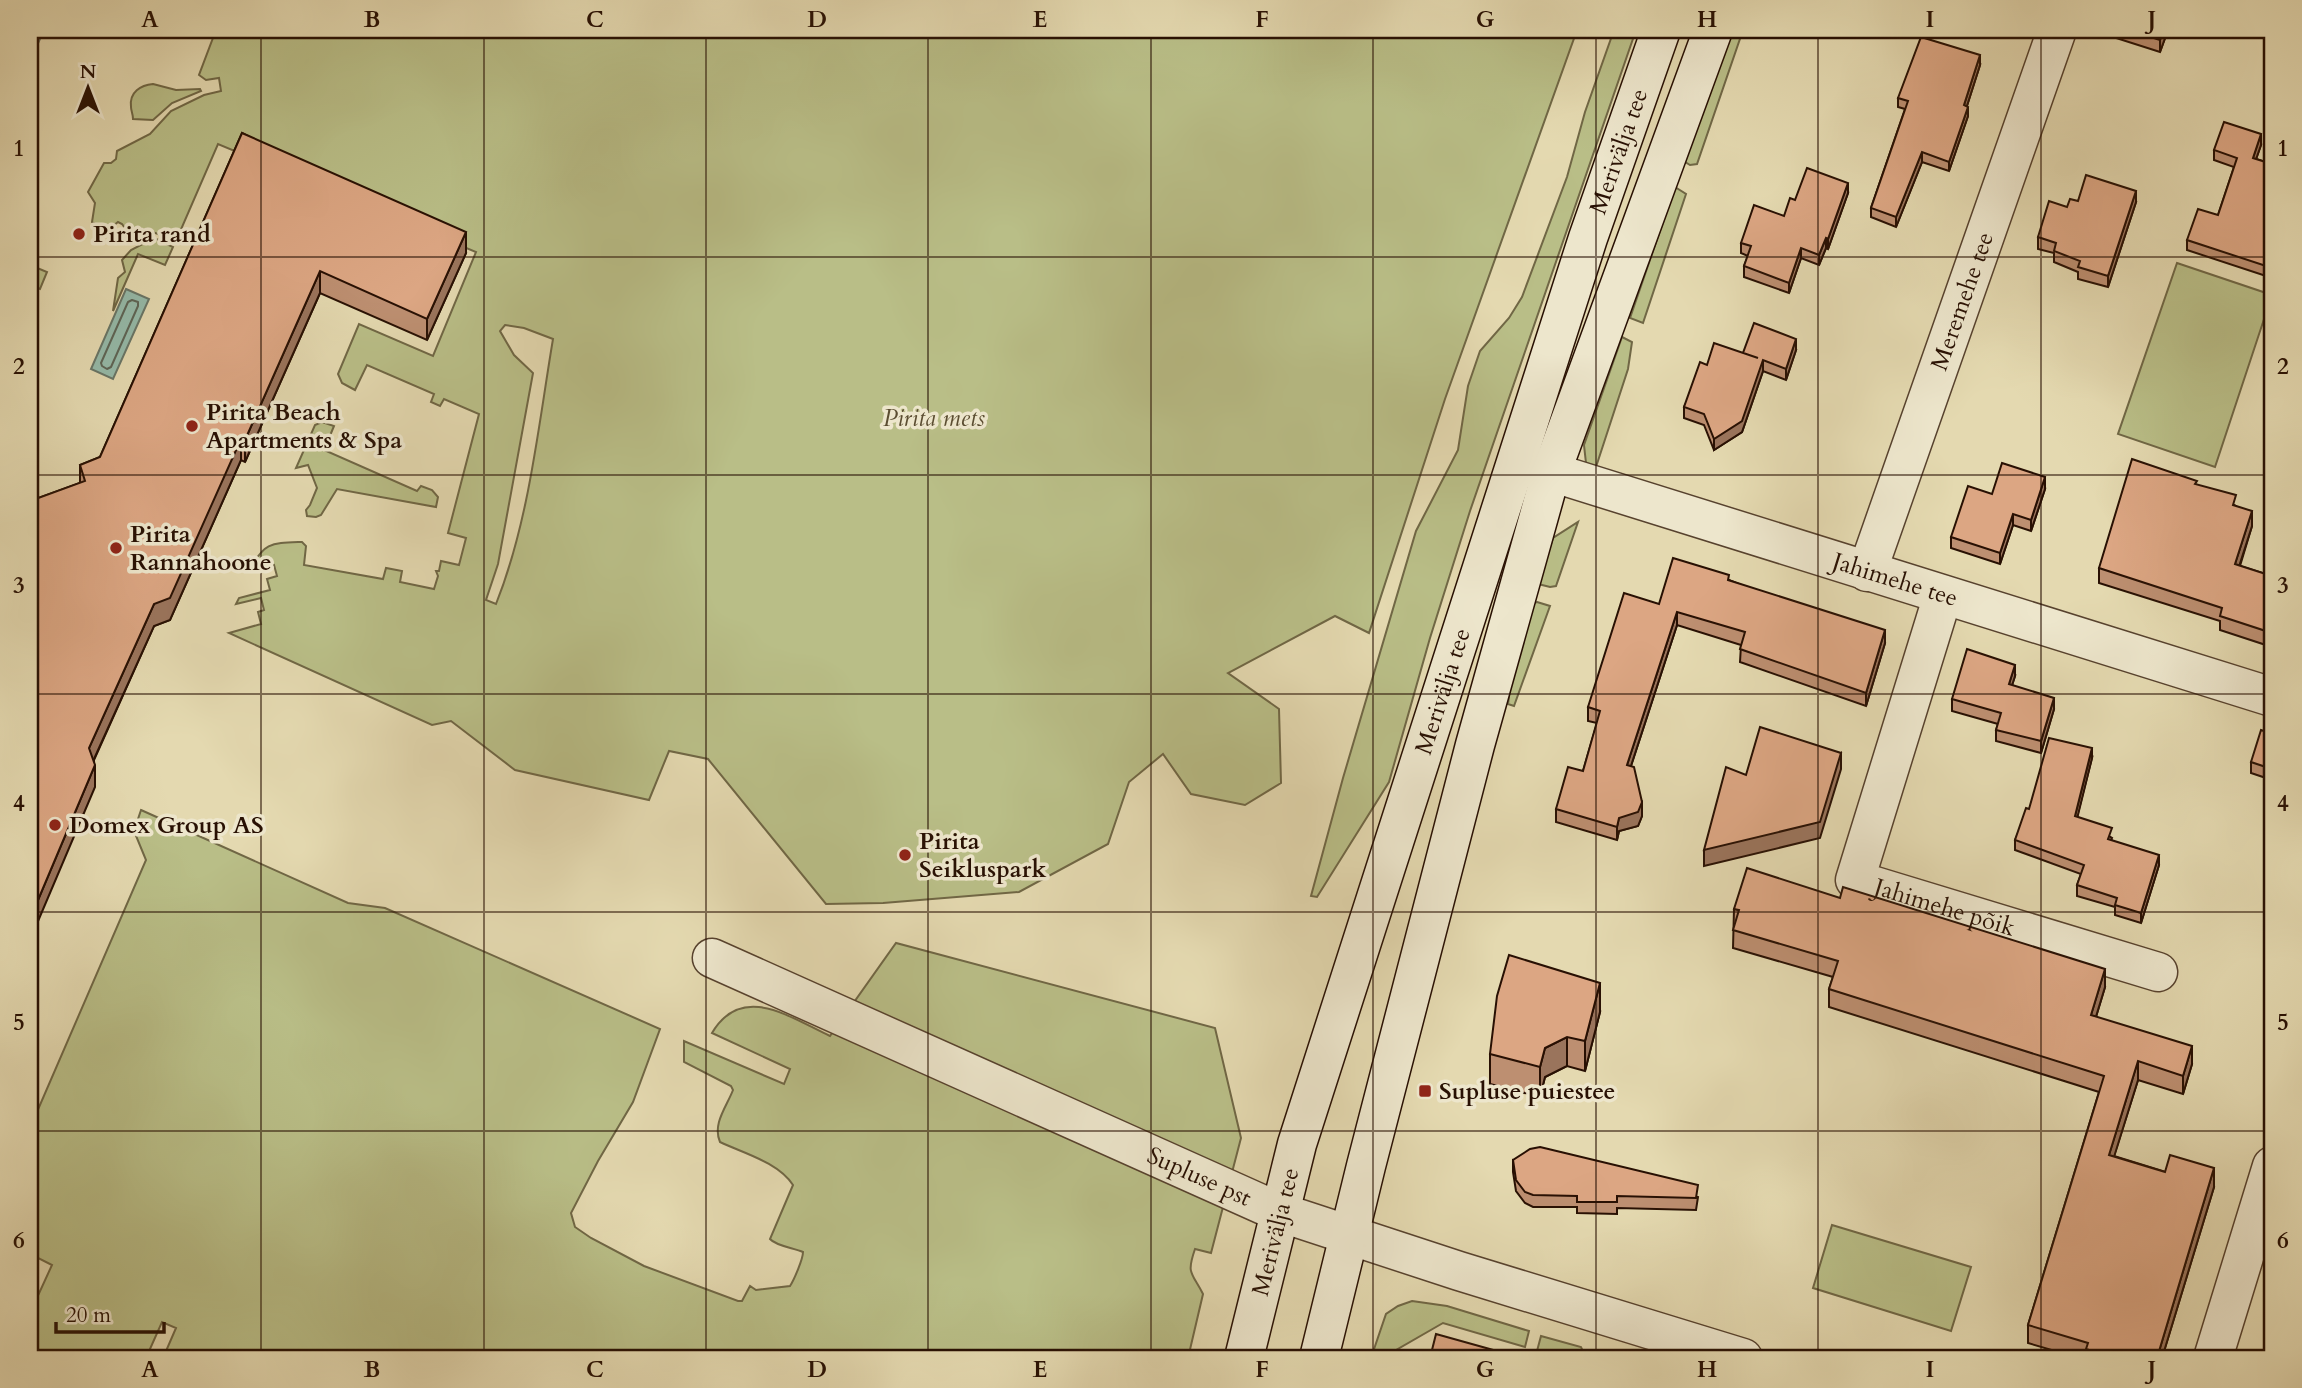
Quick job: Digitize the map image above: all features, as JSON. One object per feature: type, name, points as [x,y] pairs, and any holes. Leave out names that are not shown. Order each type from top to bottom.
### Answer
[{"type":"street","name":"Merivälja tee","points":[[1320,1358],[1475,745],[1534,467],[1588,238],[1661,30]]},
{"type":"street","name":"Merivälja tee","points":[[1244,1358],[1297,1144],[1534,467],[1713,30]]},
{"type":"street","name":"Meremehe tee","points":[[1867,572],[2057,30]]},
{"type":"street","name":"Jahimehe tee","points":[[1534,467],[2272,697]]},
{"type":"street","name":"Jahimehe põik","points":[[1942,596],[1855,880],[2158,972]]},
{"type":"street","name":"Supluse pst","points":[[712,958],[1279,1212],[1743,1358]]},
{"type":"street","points":[[2213,1358],[2272,1166]]},
{"type":"green space","name":"Pirita mets","points":[[216,30],[1577,30],[1445,399],[1369,633],[1335,616],[1228,673],[1279,709],[1281,783],[1245,805],[1191,794],[1163,754],[1129,782],[1108,844],[1019,892],[883,903],[826,904],[708,759],[669,751],[649,800],[515,770],[451,721],[432,725],[229,633],[261,624],[258,612],[264,610],[261,598],[236,604],[239,598],[270,590],[267,579],[277,576],[274,565],[250,571],[259,554],[276,544],[302,542],[306,546],[304,565],[383,579],[386,568],[402,571],[400,582],[434,589],[438,576],[436,571],[439,571],[441,561],[459,565],[466,538],[448,533],[479,414],[444,399],[440,406],[431,402],[434,394],[367,365],[355,390],[342,383],[338,374],[359,324],[433,356],[476,252],[218,144],[176,241],[145,229],[130,235],[118,222],[113,226],[92,222],[95,203],[88,192],[104,163],[111,163],[116,159],[117,151],[150,134],[171,111],[204,95],[221,91],[219,78],[206,80],[199,75]],"holes":[[[505,325],[524,328],[553,339],[525,507],[496,604],[486,600],[498,564],[533,373],[514,355],[500,331]]]},
{"type":"green space","points":[[1614,30],[1636,30],[1470,511],[1389,782],[1317,897],[1311,896],[1416,531],[1458,450],[1468,386],[1480,351],[1509,318],[1522,297],[1567,177],[1585,112]]},
{"type":"green space","points":[[1728,30],[1743,30],[1697,164],[1690,165],[1682,160]]},
{"type":"green space","points":[[153,84],[176,90],[201,91],[172,103],[153,120],[133,119],[131,102],[134,93]]},
{"type":"green space","points":[[1675,187],[1686,194],[1643,323],[1630,318]]},
{"type":"green space","points":[[154,238],[173,247],[165,265],[138,254],[113,311],[118,278],[125,272],[122,260],[131,250]]},
{"type":"green space","points":[[2177,263],[2272,295],[2215,467],[2118,434]]},
{"type":"green space","points":[[30,265],[47,272],[40,289],[30,285]]},
{"type":"green space","points":[[1622,337],[1632,342],[1628,369],[1596,467],[1586,463],[1584,445]]},
{"type":"green space","points":[[322,422],[334,426],[324,450],[417,491],[421,486],[432,490],[438,497],[436,507],[337,489],[321,515],[307,516],[306,510],[317,488],[308,465],[296,468],[315,425]]},
{"type":"green space","points":[[1578,522],[1556,586],[1538,584],[1553,538]]},
{"type":"green space","points":[[1534,603],[1550,606],[1514,706],[1508,704],[1511,681]]},
{"type":"green space","points":[[141,810],[348,903],[385,908],[660,1029],[633,1102],[571,1213],[575,1227],[644,1266],[738,1301],[742,1301],[750,1286],[756,1290],[790,1286],[803,1252],[770,1239],[793,1185],[769,1164],[720,1142],[719,1122],[733,1090],[731,1086],[684,1062],[684,1041],[784,1084],[790,1069],[712,1033],[724,1018],[738,1009],[768,1009],[830,1036],[896,943],[1215,1028],[1241,1138],[1211,1253],[1195,1249],[1192,1257],[1192,1273],[1203,1294],[1188,1358],[163,1358],[176,1328],[162,1322],[146,1358],[30,1358],[30,1313],[52,1265],[30,1254],[30,1128],[146,860],[134,831]]},
{"type":"green space","points":[[1832,1225],[1971,1267],[1951,1331],[1813,1288]]},
{"type":"green space","points":[[1412,1301],[1447,1306],[1529,1331],[1525,1347],[1443,1323],[1391,1353],[1389,1358],[1371,1358],[1386,1314]]},
{"type":"green space","points":[[1541,1336],[1581,1347],[1586,1358],[1563,1358],[1537,1351]]},
{"type":"water","points":[[30,30],[44,30],[30,61]]},
{"type":"water","points":[[126,289],[149,299],[113,379],[91,369]]},
{"type":"building","points":[[2128,30],[2164,30],[2160,40]]},
{"type":"building","points":[[1921,37],[1980,55],[1964,105],[1968,107],[1949,162],[1922,152],[1896,217],[1871,208],[1908,101],[1898,98]]},
{"type":"building","points":[[2224,122],[2261,134],[2253,158],[2272,164],[2272,247],[2266,266],[2187,240],[2198,209],[2218,215],[2237,158],[2214,150]]},
{"type":"building","name":"Pirita Rannahoone","points":[[242,133],[466,232],[427,319],[320,271],[245,440],[241,439],[170,598],[154,604],[89,748],[95,765],[30,919],[30,491],[33,500],[85,481],[80,465],[100,457]]},
{"type":"building","points":[[1807,168],[1848,183],[1828,239],[1826,238],[1819,255],[1801,248],[1789,283],[1744,266],[1751,246],[1741,243],[1754,205],[1784,216],[1790,198],[1795,200]]},
{"type":"building","points":[[2086,175],[2136,191],[2108,276],[2078,267],[2080,261],[2054,251],[2056,243],[2038,237],[2049,201],[2067,207],[2070,199],[2078,201]]},
{"type":"building","points":[[1754,323],[1796,339],[1786,369],[1763,360],[1742,421],[1714,439],[1704,414],[1684,407],[1700,362],[1707,365],[1714,343],[1743,353]]},
{"type":"building","points":[[2132,459],[2197,481],[2195,484],[2236,495],[2233,505],[2252,511],[2235,564],[2272,576],[2272,633],[2220,616],[2222,608],[2099,568]]},
{"type":"building","points":[[2002,463],[2045,477],[2031,520],[2013,514],[2000,553],[1951,537],[1968,486],[1992,494]]},
{"type":"building","points":[[1673,558],[1729,575],[1728,580],[1885,630],[1866,693],[1740,649],[1745,632],[1677,612],[1627,765],[1634,767],[1642,802],[1638,812],[1619,818],[1617,827],[1556,809],[1568,767],[1583,771],[1600,711],[1588,707],[1624,593],[1659,604]]},
{"type":"building","points":[[1967,649],[2015,665],[2009,684],[2054,698],[2041,741],[1996,730],[2001,713],[1952,699]]},
{"type":"building","points":[[1760,727],[1841,753],[1820,822],[1704,850],[1726,767],[1746,775]]},
{"type":"building","points":[[2261,730],[2272,734],[2272,769],[2251,762]]},
{"type":"building","points":[[2049,738],[2092,748],[2075,816],[2112,828],[2108,839],[2159,855],[2141,913],[2115,905],[2117,898],[2077,885],[2084,865],[2015,840],[2026,808],[2029,809]]},
{"type":"building","points":[[1747,868],[1840,898],[1843,887],[2105,969],[2091,1015],[2192,1046],[2183,1076],[2138,1061],[2109,1155],[2165,1172],[2170,1155],[2214,1168],[2157,1358],[2114,1358],[2086,1349],[2088,1343],[2028,1325],[2104,1076],[1829,989],[1838,961],[1733,930],[1739,910],[1734,909]]},
{"type":"building","points":[[1509,955],[1600,983],[1585,1041],[1567,1037],[1545,1048],[1540,1067],[1490,1054],[1497,996]]},
{"type":"building","points":[[1540,1147],[1698,1185],[1696,1198],[1617,1196],[1617,1202],[1577,1202],[1577,1196],[1533,1195],[1525,1192],[1516,1180],[1513,1160],[1530,1149]]},
{"type":"building","points":[[2272,1323],[2272,1358],[2262,1358]]},
{"type":"building","points":[[1436,1334],[1522,1358],[1430,1358]]},
{"type":"place","name":"Pirita rand","points":[[79,234]]},
{"type":"place","name":"Pirita Beach Apartments & Spa","points":[[192,426]]},
{"type":"place","name":"Pirita Rannahoone","points":[[116,548]]},
{"type":"place","name":"Domex Group AS","points":[[55,825]]},
{"type":"place","name":"Pirita Seikluspark","points":[[905,855]]},
{"type":"place","name":"Supluse puiestee","points":[[1425,1091]]}]
